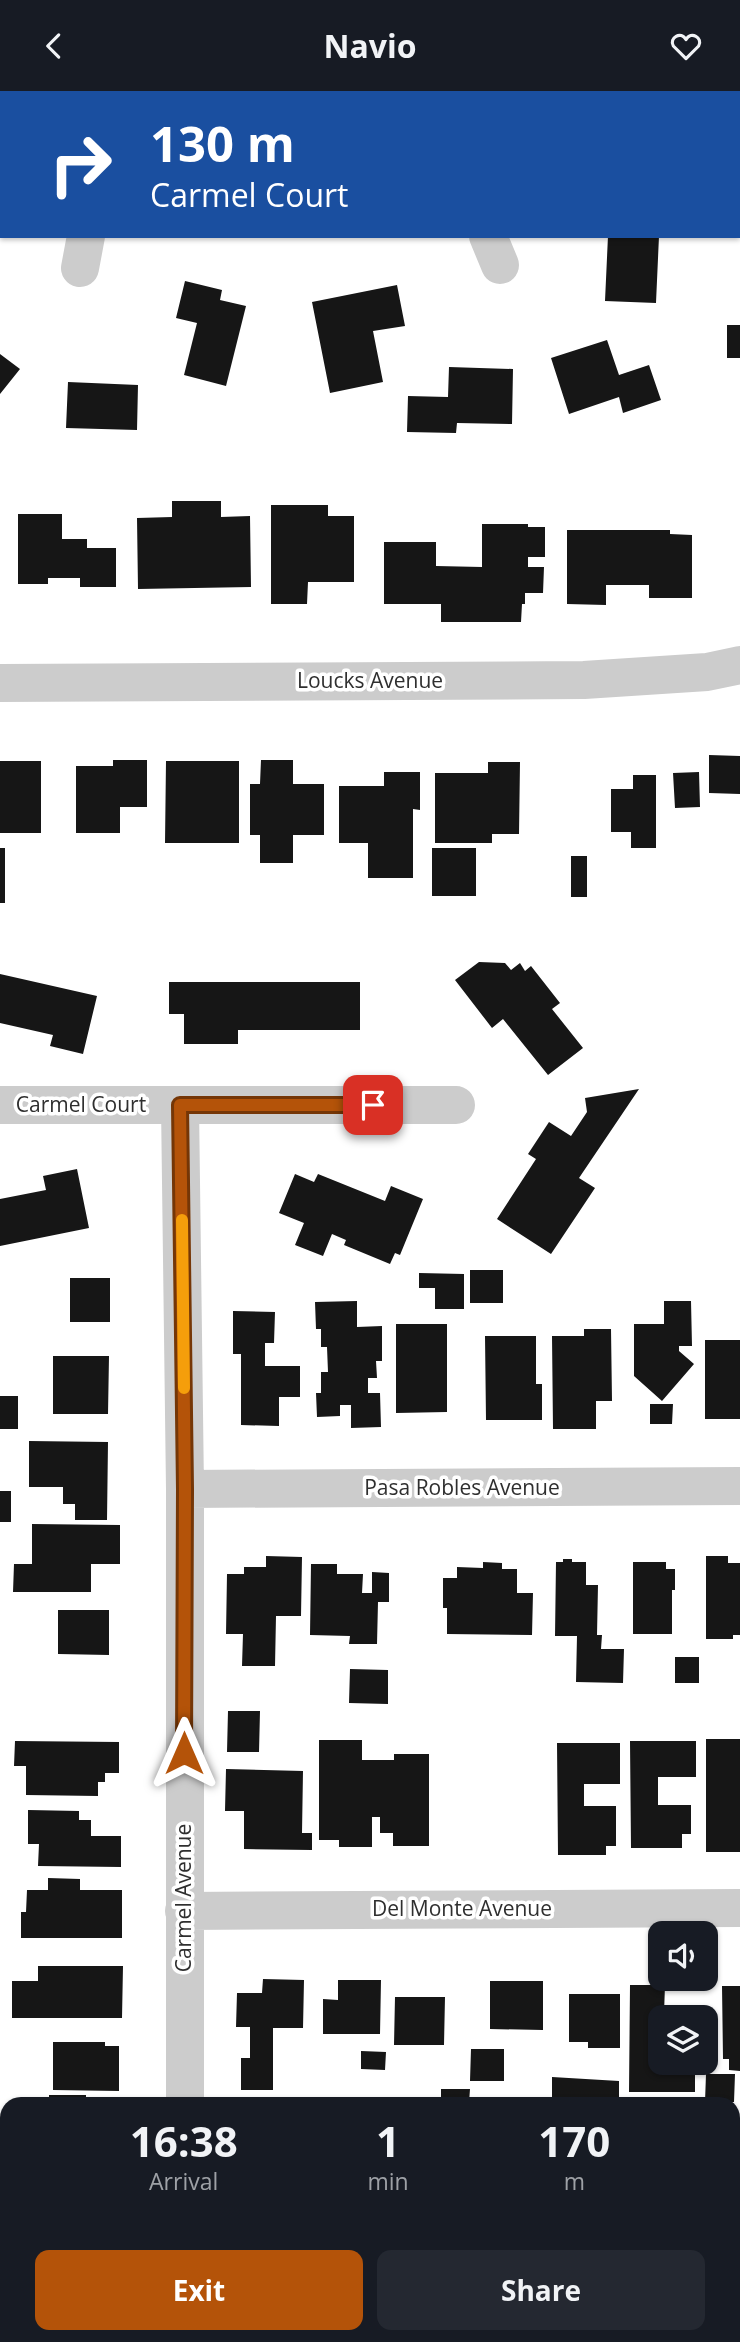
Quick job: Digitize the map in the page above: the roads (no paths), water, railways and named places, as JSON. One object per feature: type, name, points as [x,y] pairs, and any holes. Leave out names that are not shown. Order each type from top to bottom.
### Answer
[{"type":"street","name":"Loucks Avenue","points":[[0,683],[584,680],[707,672],[740,665]]},
{"type":"street","name":"Carmel Court","points":[[0,1105],[456,1105]]},
{"type":"street","name":"Carmel Avenue","points":[[180,1105],[185,1489],[185,2097]]},
{"type":"street","name":"Pasa Robles Avenue","points":[[185,1489],[740,1486]]},
{"type":"street","name":"Del Monte Avenue","points":[[184,1911],[740,1907]]}]
